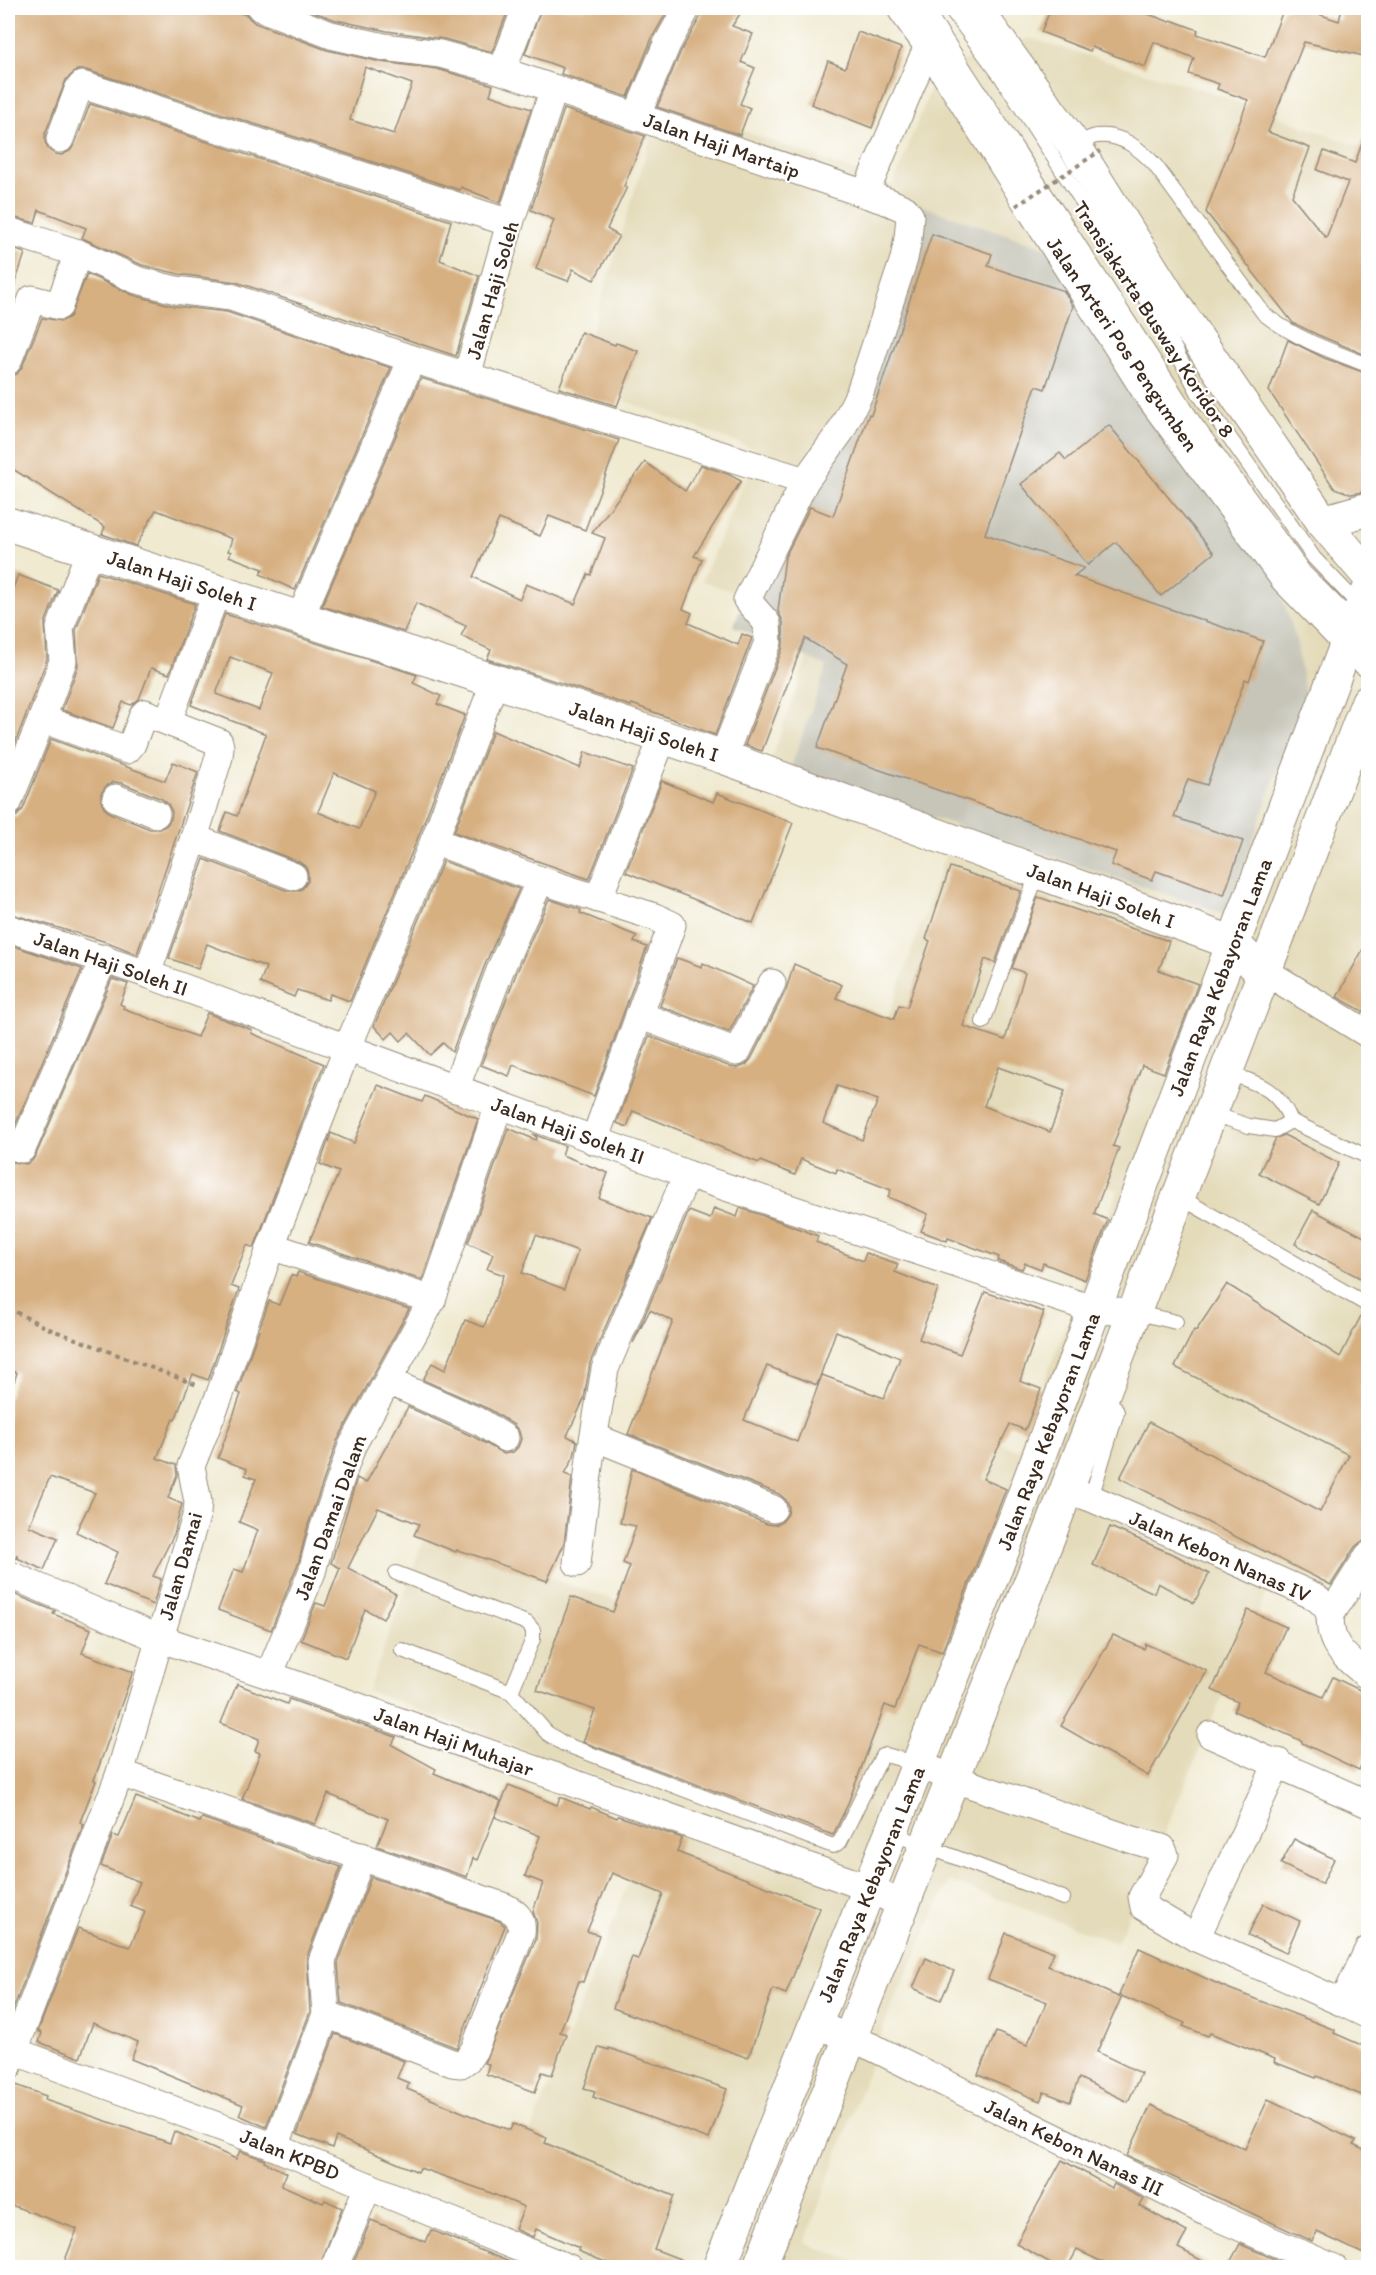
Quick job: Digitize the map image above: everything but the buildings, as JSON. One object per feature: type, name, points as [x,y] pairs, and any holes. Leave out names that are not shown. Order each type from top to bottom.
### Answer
[{"type":"main road","name":"Jalan Arteri Pos Pengumben","points":[[904,8],[1150,393],[1286,577],[1363,625]]},
{"type":"main road","points":[[975,8],[1087,148],[1175,306],[1323,522],[1368,575]]},
{"type":"main road","points":[[1323,522],[1368,509]]},
{"type":"main road","name":"Jalan Haji Soleh I","points":[[8,524],[723,757],[1233,943],[1263,974]]},
{"type":"main road","name":"Jalan Raya Kebayoran Lama","points":[[722,2260],[1013,1524],[1291,792],[1363,625]]},
{"type":"main road","name":"Jalan Raya Kebayoran Lama","points":[[759,2266],[952,1778],[1079,1494],[1100,1400],[1328,806],[1358,752],[1368,701]]},
{"type":"main road","points":[[1291,792],[1328,806]]},
{"type":"main road","points":[[1190,1058],[1226,1072]]},
{"type":"main road","points":[[1174,1099],[1210,1113]]},
{"type":"main road","points":[[1143,1182],[1178,1196]]},
{"type":"main road","points":[[722,2260],[759,2266]]},
{"type":"street","name":"Jalan Haji Martaip","points":[[261,8],[331,35],[384,47],[440,54],[502,71],[877,198]]},
{"type":"street","points":[[502,71],[526,8]]},
{"type":"street","points":[[637,115],[667,44],[687,8]]},
{"type":"street","points":[[723,757],[768,642],[767,623],[747,600],[805,481],[841,431],[860,392],[904,259],[910,216],[901,207],[877,198],[929,44]]},
{"type":"street","points":[[60,139],[78,90],[82,85],[510,223]]},
{"type":"street","name":"Jalan Haji Soleh","points":[[8,231],[78,253],[137,280],[176,290],[231,297],[467,376],[510,223],[554,88]]},
{"type":"street","points":[[8,361],[32,299],[59,306],[78,253]]},
{"type":"street","points":[[300,618],[412,359]]},
{"type":"street","points":[[467,376],[805,481]]},
{"type":"street","points":[[8,803],[63,661],[60,628],[90,550]]},
{"type":"street","points":[[168,722],[217,591]]},
{"type":"street","name":"Jalan Damai","points":[[9,2056],[120,1773],[198,1508],[191,1466],[220,1394],[271,1246],[347,1049],[434,841],[495,681]]},
{"type":"street","points":[[42,719],[127,750],[132,744],[144,714],[219,742],[220,747],[194,838],[147,974]]},
{"type":"street","points":[[598,899],[663,737]]},
{"type":"street","points":[[116,798],[156,814]]},
{"type":"street","points":[[194,838],[294,876]]},
{"type":"street","points":[[434,841],[540,880],[655,917],[672,926],[594,1141]]},
{"type":"street","points":[[455,1089],[501,968],[540,880]]},
{"type":"street","name":"Jalan Haji Soleh II","points":[[8,928],[104,958],[687,1174],[1095,1310],[1134,1312]]},
{"type":"street","points":[[8,1145],[21,1149],[104,958]]},
{"type":"street","points":[[1263,974],[1276,978],[1368,1034]]},
{"type":"street","points":[[639,1015],[735,1052],[772,983]]},
{"type":"street","name":"Jalan Damai Dalam","points":[[269,1675],[312,1572],[323,1530],[352,1446],[432,1300],[499,1105]]},
{"type":"street","points":[[577,1563],[605,1369],[687,1174]]},
{"type":"street","points":[[271,1246],[432,1300]]},
{"type":"street","points":[[388,1382],[482,1424],[505,1438]]},
{"type":"street","points":[[594,1437],[773,1509]]},
{"type":"street","name":"Jalan Kebon Nanas IV","points":[[1079,1494],[1314,1596],[1331,1614],[1334,1641],[1368,1676]]},
{"type":"street","points":[[1331,1614],[1368,1556]]},
{"type":"street","name":"Jalan Haji Muhajar","points":[[8,1574],[158,1638],[269,1675],[869,1888],[902,1905]]},
{"type":"street","points":[[1211,1735],[1278,1762],[1368,1804]]},
{"type":"street","points":[[1196,1938],[1278,1762]]},
{"type":"street","points":[[918,1764],[952,1778],[1162,1848],[1165,1855],[1142,1897],[1144,1907],[1196,1938],[1368,2015]]},
{"type":"street","points":[[120,1773],[505,1907],[518,1915],[521,1921],[521,1933],[474,2050],[461,2064],[452,2063],[326,2014]]},
{"type":"street","points":[[275,2147],[326,2014],[322,1961],[362,1856]]},
{"type":"street","points":[[1343,2003],[1368,1950]]},
{"type":"street","name":"Jalan Kebon Nanas III","points":[[815,2024],[850,2037],[1210,2214],[1334,2268]]},
{"type":"street","name":"Jalan KPBD","points":[[9,2056],[275,2147],[569,2268]]},
{"type":"street","points":[[334,2268],[368,2186]]},
{"type":"lane","name":"Transjakarta Busway Koridor 8","points":[[925,8],[1196,425],[1304,572],[1363,625]]},
{"type":"lane","name":"Transjakarta Busway Koridor 8","points":[[950,8],[1000,75],[1142,293],[1160,321],[1199,394],[1363,625]]},
{"type":"lane","points":[[1087,148],[1096,136],[1114,137],[1139,148],[1155,165],[1264,314],[1279,326],[1317,346],[1368,365]]},
{"type":"lane","points":[[983,1022],[1038,872]]},
{"type":"lane","points":[[1226,1072],[1265,1087],[1284,1104],[1291,1121],[1368,1157]]},
{"type":"lane","points":[[1210,1113],[1249,1126],[1275,1130],[1291,1121]]},
{"type":"lane","points":[[1178,1196],[1368,1305]]},
{"type":"lane","points":[[1134,1312],[1176,1322]]},
{"type":"lane","points":[[396,1573],[527,1623],[533,1630],[533,1639],[511,1692]]},
{"type":"lane","points":[[402,1650],[511,1692],[547,1733],[564,1744],[833,1846],[840,1842],[882,1756],[886,1755],[918,1764]]},
{"type":"lane","points":[[891,1833],[1063,1898]]},
{"type":"path","points":[[1016,206],[1087,148]]},
{"type":"path","points":[[8,1308],[23,1317],[68,1336],[220,1394]]},
{"type":"shaded area","points":[[1029,38],[1219,95],[1368,150],[1368,1299],[1339,1361],[1368,1385],[1368,1582],[1361,1600],[1274,1575],[1117,1943],[949,1881],[889,2013],[805,2243],[869,2267],[570,2267],[580,2239],[504,2202],[660,1801],[368,1691],[425,1536],[780,1656],[880,1398],[1018,1450],[1118,1190],[861,1093],[953,834],[769,766],[820,621],[702,581],[757,450],[576,383],[662,101],[893,185],[938,70]]},
{"type":"shaded area","points":[[915,204],[1057,251],[1271,564],[1296,639],[1305,694],[1226,914],[790,770],[827,666],[733,626],[796,494],[815,497],[822,485],[871,368]]}]
